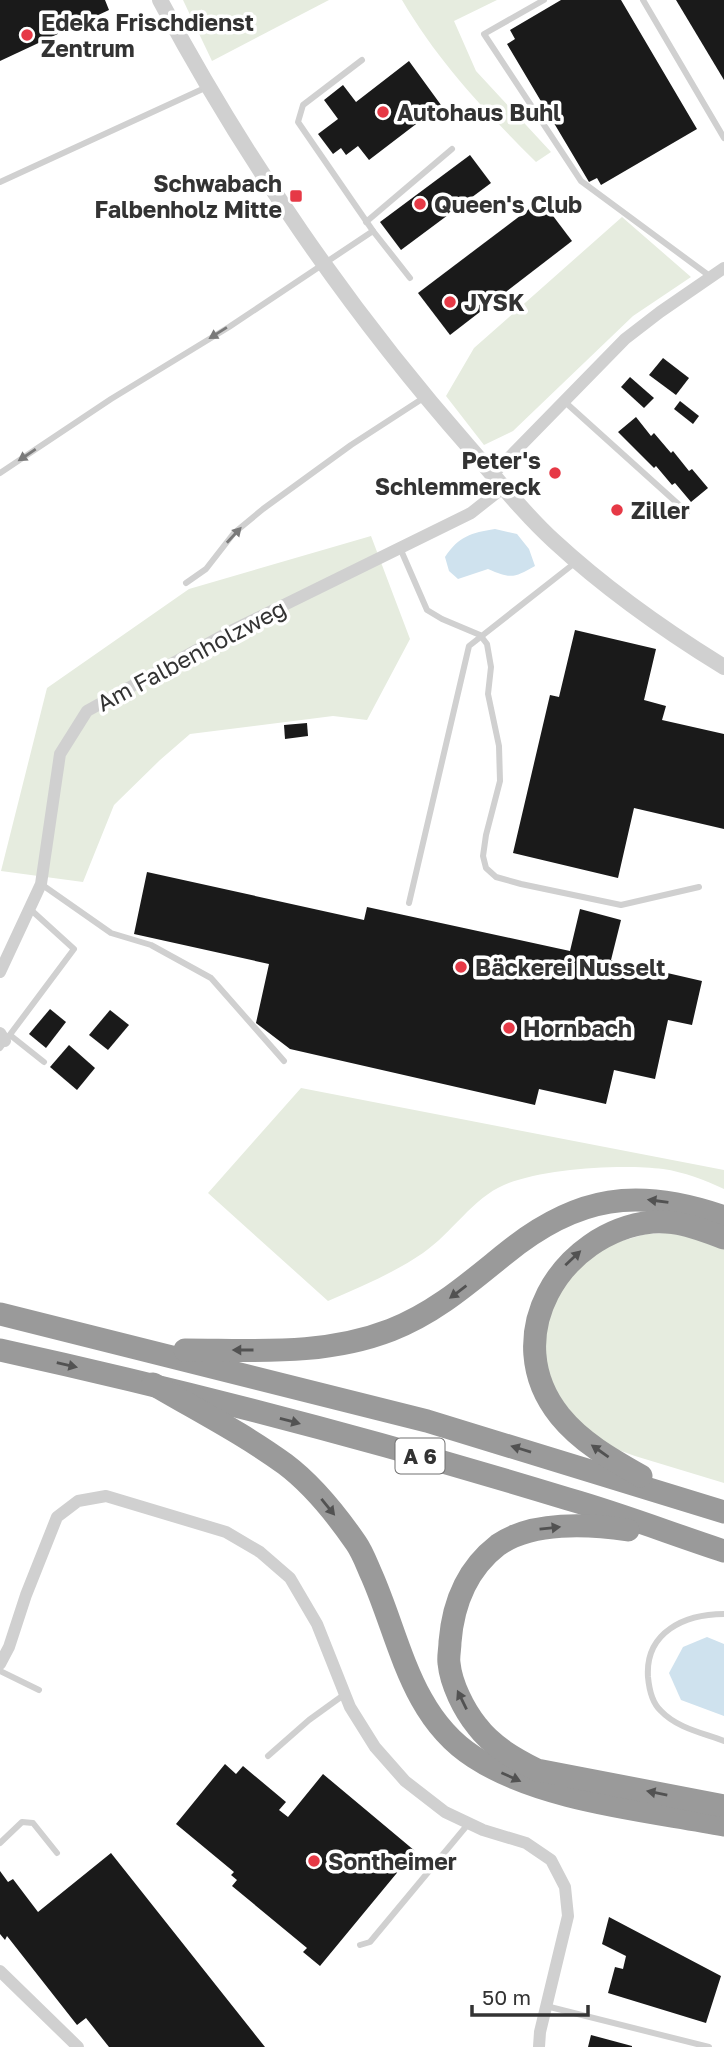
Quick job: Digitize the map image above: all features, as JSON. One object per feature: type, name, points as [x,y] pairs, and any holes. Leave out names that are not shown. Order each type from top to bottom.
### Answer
[{"type":"highway","points":[[150,1350],[320,1349],[345,1345],[379,1334],[418,1318],[444,1303],[508,1251],[561,1218],[588,1206],[612,1200],[646,1199],[669,1202],[724,1217]]},
{"type":"highway","points":[[680,1498],[606,1456],[579,1436],[558,1414],[543,1387],[536,1361],[540,1310],[549,1289],[564,1267],[584,1248],[605,1236],[651,1222],[670,1222],[688,1225],[724,1238]]},
{"type":"highway","name":"A 6","points":[[0,1314],[427,1421],[724,1512]]},
{"type":"highway","name":"A 6","points":[[0,1350],[153,1384],[571,1499],[724,1551]]},
{"type":"highway","points":[[153,1384],[286,1465],[326,1502],[358,1545],[387,1611],[411,1682],[435,1722],[472,1756],[512,1779],[570,1796],[724,1825]]},
{"type":"highway","points":[[683,1538],[590,1524],[533,1530],[499,1544],[470,1574],[452,1616],[449,1664],[459,1697],[477,1727],[509,1756],[537,1770],[724,1806]]},
{"type":"street","points":[[160,0],[207,87],[325,264],[425,397],[528,516],[577,562],[643,613],[724,667]]},
{"type":"street","name":"Am Falbenholzweg","points":[[0,972],[41,884],[60,754],[87,711],[229,632],[471,513],[564,400],[625,339],[724,268]]},
{"type":"street","points":[[0,1664],[9,1647],[57,1517],[79,1501],[106,1496],[226,1532],[260,1552],[290,1578],[317,1624],[350,1707],[375,1747],[405,1781],[445,1812],[526,1843],[551,1860],[565,1887],[568,1916],[539,2047]]},
{"type":"street","points":[[0,1971],[78,2047]]},
{"type":"lane","points":[[544,0],[484,34],[581,181],[711,277]]},
{"type":"lane","points":[[643,0],[724,138]]},
{"type":"lane","points":[[362,60],[303,105],[298,122],[366,222],[410,278]]},
{"type":"lane","points":[[0,182],[207,87]]},
{"type":"lane","points":[[366,222],[452,149]]},
{"type":"lane","points":[[0,473],[373,231]]},
{"type":"lane","points":[[186,583],[206,569],[234,533],[263,509],[341,452],[425,397]]},
{"type":"lane","points":[[564,400],[688,512]]},
{"type":"lane","points":[[400,548],[427,610],[480,635],[486,644],[491,667],[488,694],[499,746],[500,781],[482,856],[486,868],[496,877],[521,884],[621,905],[699,887]]},
{"type":"lane","points":[[409,903],[469,646],[577,562]]},
{"type":"lane","points":[[41,884],[111,933],[151,945],[211,978],[284,1061]]},
{"type":"lane","points":[[29,909],[74,949],[4,1039],[44,1062]]},
{"type":"lane","points":[[724,1614],[705,1614],[684,1619],[666,1631],[654,1644],[648,1665],[649,1690],[660,1711],[681,1726],[724,1741]]},
{"type":"lane","points":[[0,1671],[39,1690]]},
{"type":"lane","points":[[268,1756],[318,1713],[345,1694]]},
{"type":"lane","points":[[0,1843],[22,1822],[33,1823],[57,1853]]},
{"type":"lane","points":[[360,1945],[370,1942],[469,1823]]},
{"type":"lane","points":[[546,2006],[709,2047]]},
{"type":"shaded area","points":[[183,0],[329,0],[212,61]]},
{"type":"shaded area","points":[[402,0],[497,0],[454,21],[476,71],[551,152],[536,162],[517,143],[447,65]]},
{"type":"shaded area","points":[[622,217],[691,277],[633,316],[513,431],[484,445],[446,396],[474,348]]},
{"type":"shaded area","points":[[371,536],[410,639],[367,720],[333,716],[190,734],[114,805],[83,882],[1,871],[47,688],[189,589]]},
{"type":"shaded area","points":[[301,1088],[724,1170],[724,1189],[679,1172],[646,1168],[605,1167],[561,1171],[520,1179],[482,1198],[434,1245],[412,1260],[328,1301],[208,1193]]},
{"type":"shaded area","points":[[646,1234],[686,1236],[724,1249],[724,1483],[635,1456],[610,1447],[589,1435],[557,1394],[545,1363],[544,1335],[559,1287],[604,1246]]},
{"type":"water","points":[[495,529],[517,534],[529,549],[535,566],[512,576],[488,569],[458,579],[449,571],[445,557],[455,544],[472,534]]},
{"type":"water","points":[[707,1637],[724,1644],[724,1716],[681,1700],[669,1673],[683,1647]]},
{"type":"building","name":"Edeka Frischdienst Zentrum","points":[[0,0],[105,0],[109,10],[0,61]]},
{"type":"building","points":[[561,0],[621,0],[697,129],[601,185],[597,178],[589,182],[507,44],[515,39],[510,30]]},
{"type":"building","points":[[676,0],[724,0],[724,80]]},
{"type":"building","name":"Autohaus Buhl","points":[[409,61],[441,105],[369,160],[358,146],[346,155],[341,148],[333,154],[318,134],[338,119],[324,100],[343,85],[356,102]]},
{"type":"building","points":[[470,155],[491,183],[401,250],[380,222]]},
{"type":"building","points":[[541,200],[572,241],[450,335],[418,293]]},
{"type":"building","points":[[663,358],[689,378],[676,395],[649,375]]},
{"type":"building","points":[[630,377],[654,398],[644,408],[621,387]]},
{"type":"building","points":[[680,401],[699,416],[693,424],[674,409]]},
{"type":"building","points":[[636,417],[651,436],[654,433],[708,488],[691,502],[675,483],[672,485],[656,466],[654,468],[618,432]]},
{"type":"building","points":[[575,630],[656,649],[644,700],[666,706],[662,720],[724,734],[724,829],[634,808],[618,878],[513,853],[550,695],[559,697]]},
{"type":"building","points":[[307,723],[308,736],[285,739],[284,725]]},
{"type":"building","points":[[147,872],[364,920],[367,907],[570,951],[580,909],[621,920],[611,960],[702,981],[692,1025],[668,1020],[655,1079],[614,1070],[606,1104],[539,1089],[535,1105],[290,1049],[256,1023],[269,964],[134,934]]},
{"type":"building","points":[[50,1009],[66,1022],[46,1048],[29,1034]]},
{"type":"building","points":[[110,1010],[129,1025],[108,1050],[89,1035]]},
{"type":"building","points":[[69,1045],[95,1068],[77,1090],[50,1067]]},
{"type":"building","name":"Sontheimer","points":[[225,1764],[236,1774],[243,1766],[286,1802],[279,1810],[288,1817],[323,1774],[415,1851],[320,1966],[303,1952],[307,1948],[232,1886],[237,1880],[231,1875],[234,1872],[176,1824]]},
{"type":"building","points":[[111,1853],[265,2047],[109,2047],[86,2018],[77,2025],[7,1936],[5,1940],[0,1934],[0,1871],[8,1882],[13,1879],[38,1912]]},
{"type":"building","points":[[609,1917],[721,1976],[706,2023],[608,1993],[615,1967],[623,1969],[626,1956],[602,1944]]},
{"type":"building","points":[[591,2035],[632,2046],[632,2047],[588,2047]]},
{"type":"place","name":"Edeka Frischdienst Zentrum","points":[[27,35]]},
{"type":"place","name":"Autohaus Buhl","points":[[383,112]]},
{"type":"place","name":"Schwabach Falbenholz Mitte","points":[[296,196]]},
{"type":"place","name":"Queen's Club","points":[[420,204]]},
{"type":"place","name":"JYSK","points":[[450,302]]},
{"type":"place","name":"Peter's Schlemmereck","points":[[555,473]]},
{"type":"place","name":"Ziller","points":[[617,510]]},
{"type":"place","name":"Bäckerei Nusselt","points":[[461,967]]},
{"type":"place","name":"Hornbach","points":[[509,1028]]},
{"type":"place","name":"Sontheimer","points":[[314,1861]]}]
